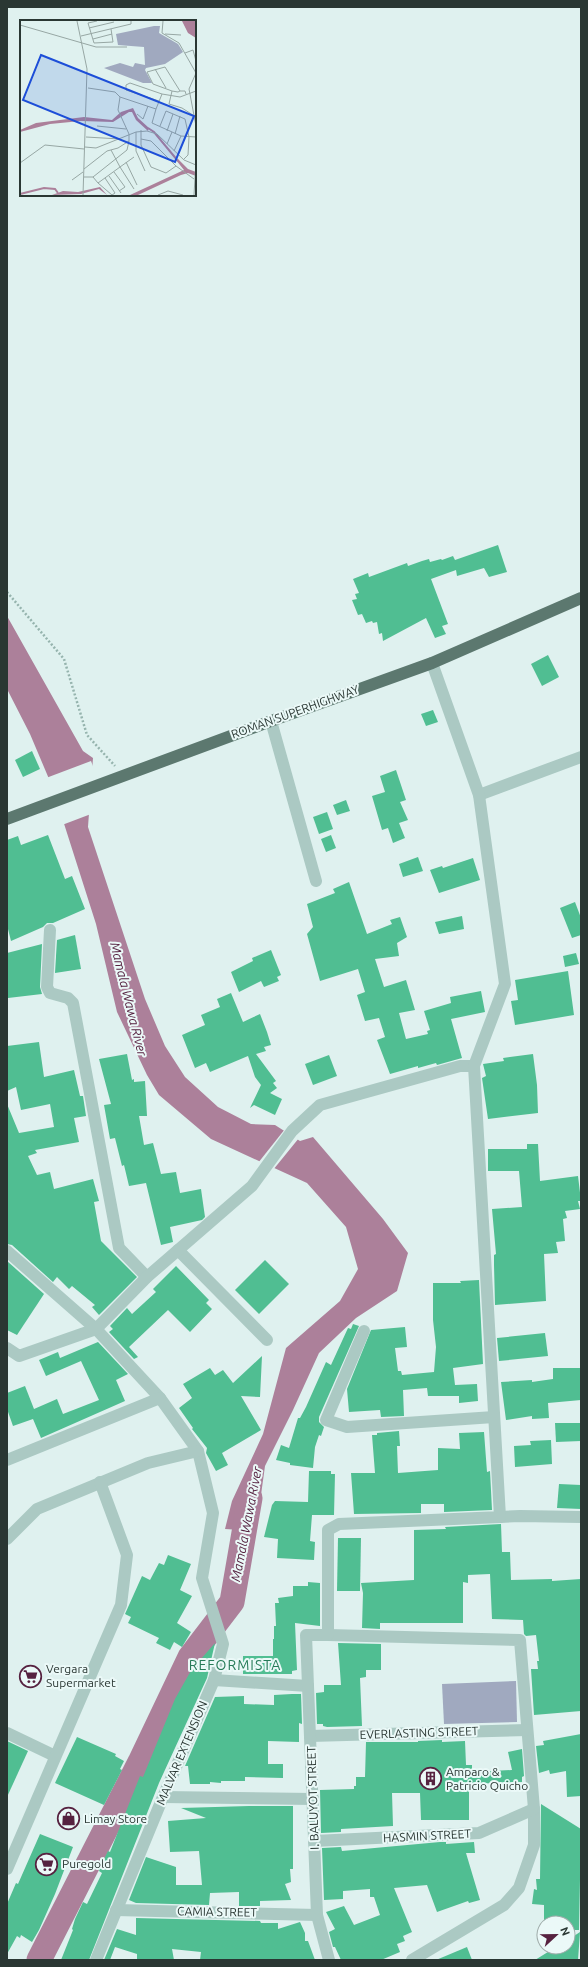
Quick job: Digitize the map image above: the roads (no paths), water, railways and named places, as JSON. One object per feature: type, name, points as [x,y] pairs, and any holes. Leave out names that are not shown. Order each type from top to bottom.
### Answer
[{"type":"main road","name":"ROMAN SUPERHIGHWAY","points":[[7,819],[123,775],[432,663],[581,598]]},
{"type":"street","points":[[432,663],[479,795],[505,984],[474,1066],[500,1517]]},
{"type":"street","points":[[271,721],[316,881]]},
{"type":"street","points":[[479,795],[581,757]]},
{"type":"street","points":[[50,930],[47,987],[50,993],[68,998],[73,1003],[119,1248],[148,1277]]},
{"type":"street","points":[[7,1361],[96,1329],[148,1277],[252,1186],[292,1131],[320,1105],[460,1066],[474,1066]]},
{"type":"street","points":[[178,1250],[267,1340]]},
{"type":"street","points":[[7,1251],[96,1329],[160,1398],[198,1451],[148,1463],[37,1509],[7,1539]]},
{"type":"street","points":[[364,1331],[326,1420],[347,1427],[494,1417]]},
{"type":"street","points":[[7,1348],[20,1356]]},
{"type":"street","points":[[7,1460],[160,1398]]},
{"type":"street","name":"MALVAR EXTENSION","points":[[96,1960],[163,1797],[214,1680],[223,1644],[202,1578],[213,1513],[198,1451]]},
{"type":"street","points":[[7,1869],[121,1606],[127,1555],[100,1482]]},
{"type":"street","points":[[412,1960],[504,1905],[519,1888],[534,1845],[534,1809],[520,1640],[328,1635],[328,1530],[339,1524],[520,1516],[581,1517]]},
{"type":"street","name":"I. BALUYOT STREET","points":[[328,1635],[306,1635],[317,1915],[329,1960]]},
{"type":"street","points":[[214,1680],[308,1686]]},
{"type":"street","name":"EVERLASTING STREET","points":[[310,1736],[527,1730]]},
{"type":"street","points":[[7,1733],[55,1756]]},
{"type":"street","points":[[163,1797],[313,1799]]},
{"type":"street","name":"HASMIN STREET","points":[[314,1841],[479,1833],[534,1809]]},
{"type":"street","name":"CAMIA STREET","points":[[116,1910],[317,1915]]},
{"type":"water","points":[[7,616],[83,751],[93,758],[88,827],[145,999],[165,1046],[185,1077],[218,1107],[251,1124],[275,1125],[300,1141],[313,1137],[383,1219],[408,1253],[397,1291],[356,1318],[319,1353],[265,1466],[256,1531],[225,1529],[232,1501],[263,1434],[286,1348],[340,1301],[358,1269],[346,1227],[307,1183],[211,1139],[159,1095],[147,1075],[117,1012],[96,924],[52,786],[30,734],[7,689]]},
{"type":"waterway","name":"Mamala Wawa River","points":[[39,1960],[140,1762],[190,1657],[232,1602],[250,1498]]},
{"type":"place","name":"Vergara Supermarket","points":[[30,1676]]},
{"type":"place","name":"Amparo & Patricio Quicho","points":[[431,1779]]},
{"type":"place","name":"Limay Store","points":[[68,1819]]},
{"type":"place","name":"Puregold","points":[[47,1864]]},
{"type":"district","name":"REFORMISTA","points":[[235,1665]]}]
